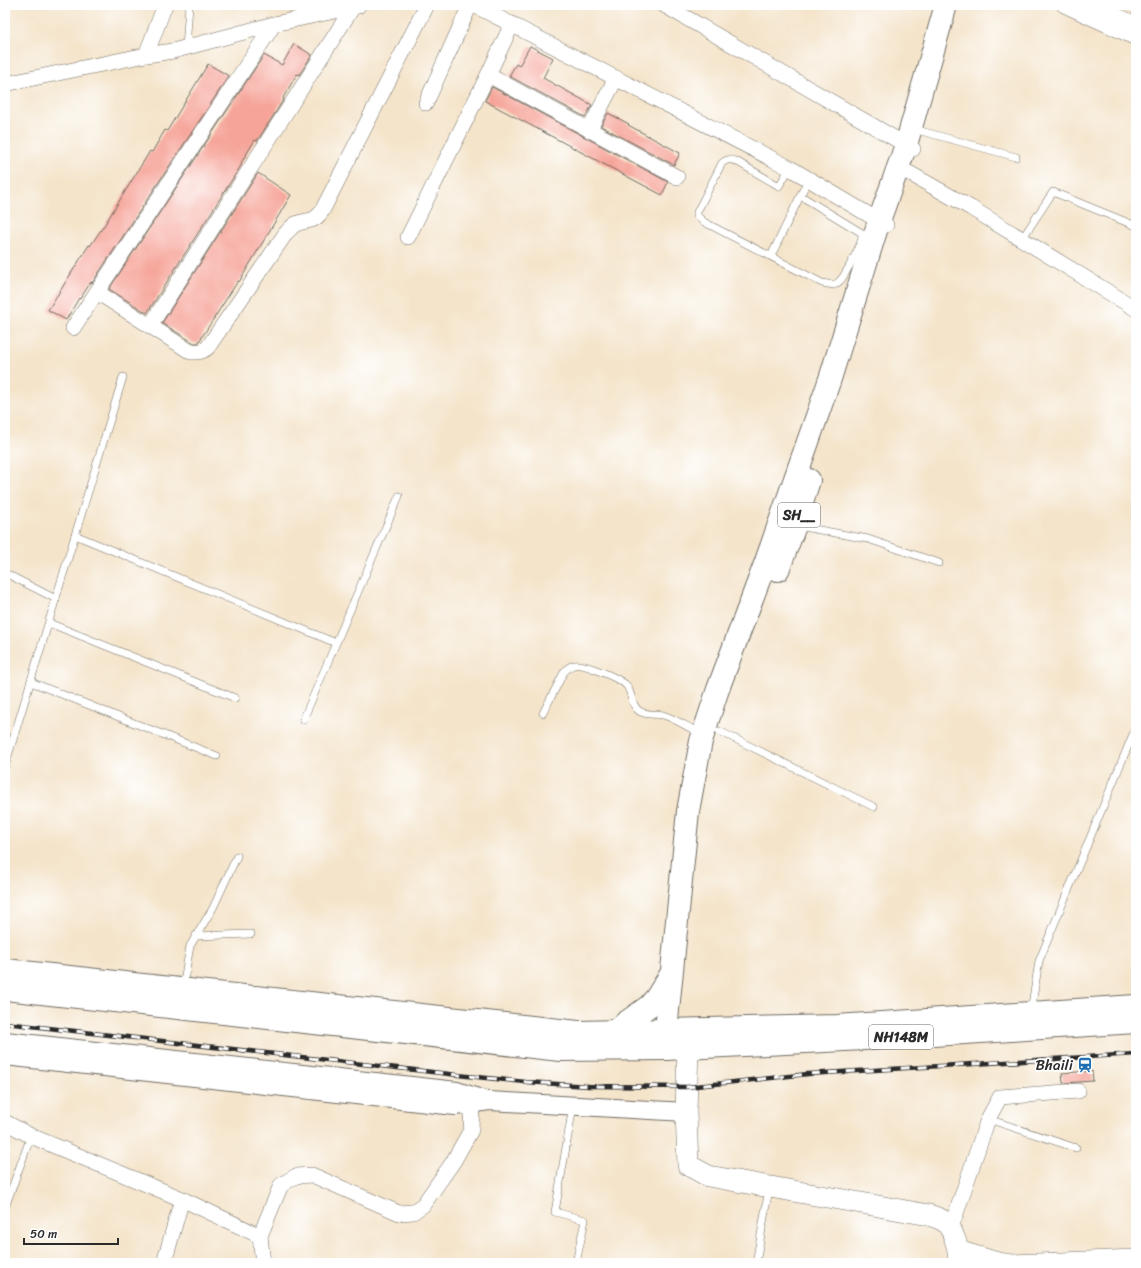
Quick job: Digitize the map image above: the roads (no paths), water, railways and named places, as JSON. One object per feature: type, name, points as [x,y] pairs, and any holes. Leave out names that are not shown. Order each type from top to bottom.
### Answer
[{"type":"main road","name":"SH__","points":[[675,1041],[672,972],[688,811],[716,733],[795,526],[884,224],[909,173],[914,143],[946,5]]},
{"type":"main road","name":"SH__","points":[[675,1041],[692,861],[706,767],[765,564],[884,224],[914,143],[957,5]]},
{"type":"main road","points":[[5,970],[578,1032],[614,1031],[675,1041]]},
{"type":"main road","points":[[614,1031],[649,1006],[656,998],[672,972]]},
{"type":"main road","points":[[5,989],[560,1050],[675,1041]]},
{"type":"main road","name":"NH148M","points":[[675,1041],[837,1026],[1136,1006]]},
{"type":"main road","name":"NH148M","points":[[675,1041],[903,1037],[1136,1022]]},
{"type":"main road","points":[[675,1041],[686,1112],[688,1165],[708,1176],[939,1218],[945,1223],[955,1247]]},
{"type":"street","points":[[150,55],[165,5]]},
{"type":"street","points":[[97,292],[191,352],[198,352],[208,347],[291,227],[298,223],[313,220],[318,217],[322,211],[427,5]]},
{"type":"street","points":[[426,103],[470,5]]},
{"type":"street","points":[[474,5],[809,178],[884,224]]},
{"type":"street","points":[[664,5],[914,143]]},
{"type":"street","points":[[1064,5],[1094,9],[1136,24]]},
{"type":"street","points":[[5,84],[180,49],[274,24],[358,6]]},
{"type":"street","points":[[150,326],[358,6]]},
{"type":"street","points":[[1094,9],[1136,38]]},
{"type":"street","points":[[73,328],[274,24]]},
{"type":"street","points":[[408,238],[512,24]]},
{"type":"street","points":[[488,75],[677,177]]},
{"type":"street","points":[[589,130],[616,78]]},
{"type":"street","points":[[909,173],[972,208],[1136,309]]},
{"type":"street","points":[[5,1041],[457,1091],[481,1103]]},
{"type":"street","points":[[5,1056],[456,1106],[481,1103],[686,1112]]},
{"type":"street","points":[[1078,1091],[1000,1097],[988,1119],[955,1247],[998,1260],[1012,1262],[1136,1257]]},
{"type":"street","points":[[263,1263],[260,1236],[281,1185],[296,1176],[312,1175],[400,1212],[413,1212],[423,1205],[453,1162],[470,1130],[481,1103]]},
{"type":"street","points":[[5,1122],[32,1136],[182,1200],[260,1236]]},
{"type":"street","points":[[169,1261],[182,1200]]},
{"type":"lane","points":[[180,49],[189,5]]},
{"type":"lane","points":[[914,143],[1016,157]]},
{"type":"lane","points":[[790,168],[779,186],[736,161],[731,159],[725,160],[722,163],[697,212],[697,216],[704,222],[822,283],[834,285],[843,277],[861,243],[863,237],[862,233],[801,196]]},
{"type":"lane","points":[[771,256],[809,178]]},
{"type":"lane","points":[[1022,239],[1053,192],[1136,226]]},
{"type":"lane","points":[[5,766],[6,757],[31,682],[123,377]]},
{"type":"lane","points":[[303,720],[399,496]]},
{"type":"lane","points":[[795,526],[868,539],[939,563]]},
{"type":"lane","points":[[75,535],[336,643]]},
{"type":"lane","points":[[5,573],[56,600]]},
{"type":"lane","points":[[49,623],[235,698]]},
{"type":"lane","points":[[543,713],[568,668],[579,664],[621,682],[626,686],[635,706],[643,713],[664,715],[742,742],[874,807]]},
{"type":"lane","points":[[31,682],[217,756]]},
{"type":"lane","points":[[1031,1013],[1039,961],[1136,727]]},
{"type":"lane","points":[[183,989],[190,946],[213,908],[237,856]]},
{"type":"lane","points":[[196,936],[251,934]]},
{"type":"lane","points":[[573,1106],[555,1212],[585,1220],[576,1263]]},
{"type":"lane","points":[[988,1119],[1076,1148]]},
{"type":"lane","points":[[5,1207],[32,1136]]},
{"type":"lane","points":[[756,1263],[770,1187]]},
{"type":"railway","points":[[5,1023],[467,1076],[589,1086],[687,1087],[808,1074],[1136,1054]]},
{"type":"place","name":"Bhaili","points":[[1085,1065]]}]
